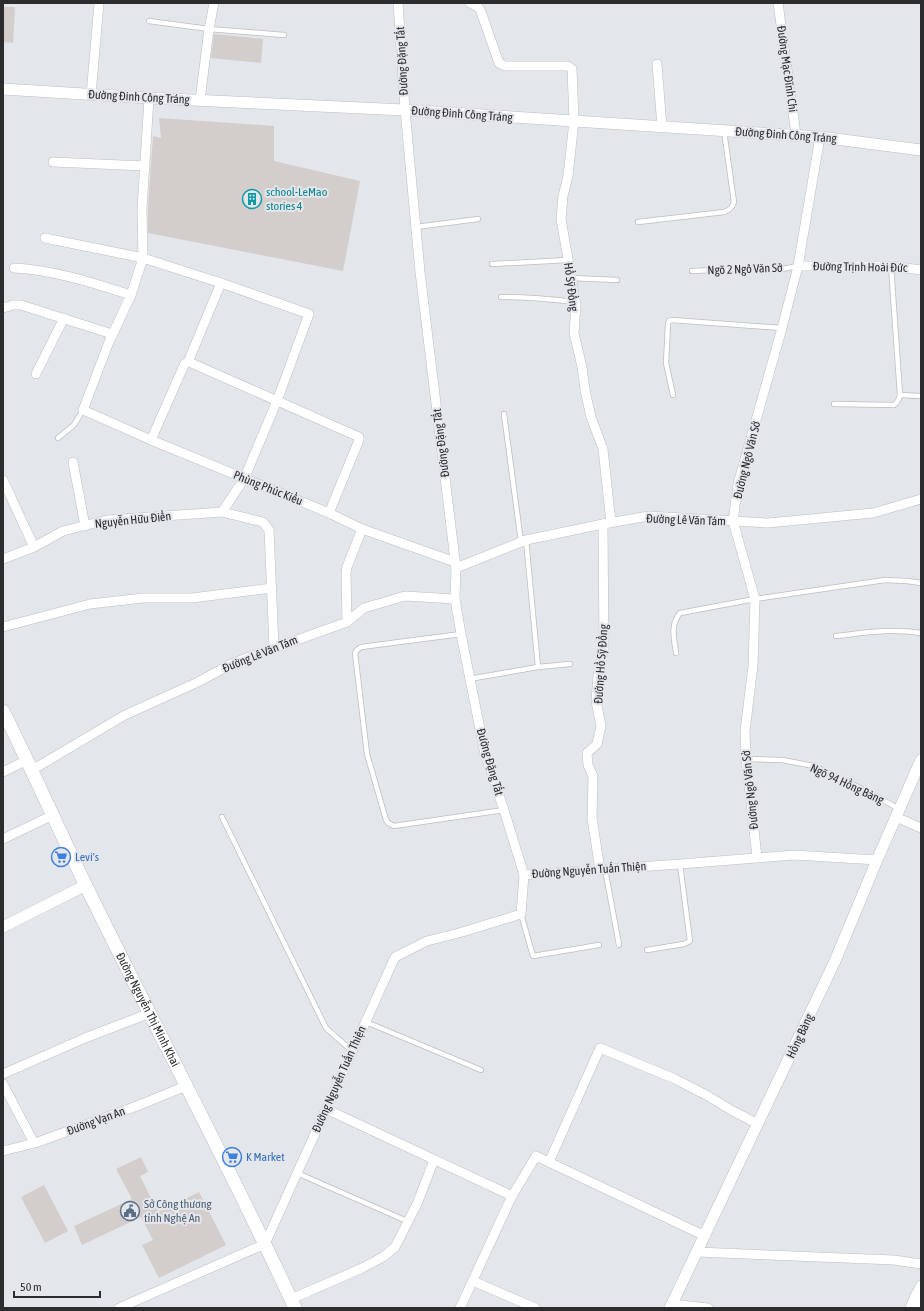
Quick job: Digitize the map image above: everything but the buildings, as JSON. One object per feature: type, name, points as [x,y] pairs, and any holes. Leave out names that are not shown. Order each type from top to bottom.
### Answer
[{"type":"main road","name":"Đường Nguyễn Thị Minh Khai","points":[[5,719],[30,765],[86,885],[265,1244],[293,1304]]},
{"type":"street","points":[[91,95],[99,3]]},
{"type":"street","points":[[200,100],[209,29],[214,3]]},
{"type":"street","name":"Đường Đặng Tất","points":[[398,3],[404,110],[420,272],[455,565],[456,599],[461,634],[485,754],[524,875]]},
{"type":"street","name":"Hồ Sỹ Đồng","points":[[470,3],[480,9],[499,63],[506,66],[568,66],[571,68],[574,121],[568,176],[560,219],[575,302],[574,333],[582,367],[584,390],[591,417],[603,449],[607,523]]},
{"type":"street","name":"Đường Mạc Đĩnh Chi","points":[[778,3],[796,136]]},
{"type":"street","points":[[657,64],[662,127]]},
{"type":"street","name":"Đường Đinh Công Tráng","points":[[3,89],[91,95],[404,110],[820,137],[921,150]]},
{"type":"street","points":[[83,410],[112,334],[131,295],[143,258],[142,209],[149,98]]},
{"type":"street","name":"Đường Ngô Văn Sở","points":[[757,857],[746,759],[745,731],[753,666],[755,599],[733,522],[738,484],[798,266],[820,137]]},
{"type":"street","points":[[53,162],[145,166]]},
{"type":"street","points":[[45,238],[143,258],[221,283],[309,314],[277,401],[244,479],[222,512]]},
{"type":"street","name":"Đường Trịnh Hoài Đức","points":[[798,266],[891,266],[921,270]]},
{"type":"street","points":[[14,268],[31,269],[85,280],[131,295]]},
{"type":"street","points":[[150,440],[185,363],[188,362],[221,283]]},
{"type":"street","points":[[3,308],[17,304],[112,334]]},
{"type":"street","points":[[36,374],[64,318]]},
{"type":"street","points":[[188,362],[359,437],[329,513]]},
{"type":"street","name":"Phùng Phúc Kiều","points":[[83,410],[150,440],[329,513],[362,529],[455,565]]},
{"type":"street","points":[[74,462],[85,526]]},
{"type":"street","points":[[3,480],[34,547]]},
{"type":"street","name":"Đường Lê Văn Tám","points":[[455,565],[524,541],[607,523],[649,516],[768,523],[873,513],[921,499]]},
{"type":"street","name":"Nguyễn Hữu Điền","points":[[3,559],[34,547],[63,531],[107,520],[222,512],[263,522],[269,530],[274,648]]},
{"type":"street","name":"Đường Hồ Sỹ Đồng","points":[[603,869],[592,818],[593,776],[588,765],[587,753],[597,744],[601,726],[596,701],[598,675],[604,648],[607,523]]},
{"type":"street","points":[[347,622],[346,573],[349,560],[362,529]]},
{"type":"street","points":[[3,627],[90,604],[143,598],[192,598],[272,588]]},
{"type":"street","name":"Đường Lê Văn Tám","points":[[3,772],[30,765],[125,715],[198,682],[233,663],[347,622],[364,608],[405,596],[456,599]]},
{"type":"street","name":"Hồng Bàng","points":[[671,1306],[835,961],[921,760]]},
{"type":"street","points":[[898,813],[921,828]]},
{"type":"street","points":[[3,839],[53,815]]},
{"type":"street","name":"Đường Nguyễn Tuấn Thiện","points":[[265,1244],[395,957],[427,941],[521,914],[524,875],[794,855],[877,860]]},
{"type":"street","points":[[3,927],[86,885]]},
{"type":"street","points":[[3,1074],[85,1038],[150,1013]]},
{"type":"street","points":[[549,1162],[600,1048],[675,1079],[758,1124]]},
{"type":"street","points":[[3,1084],[34,1143]]},
{"type":"street","name":"Đường Vạn An","points":[[3,1151],[34,1143],[138,1106],[186,1086]]},
{"type":"street","points":[[326,1109],[512,1196]]},
{"type":"street","points":[[460,1308],[512,1196],[536,1156],[705,1236]]},
{"type":"street","points":[[293,1304],[360,1269],[396,1247],[417,1204],[434,1160]]},
{"type":"street","points":[[119,1308],[265,1244]]},
{"type":"street","points":[[697,1252],[894,1260],[921,1264]]},
{"type":"street","points":[[473,1281],[535,1308]]},
{"type":"street","points":[[910,1308],[921,1285]]},
{"type":"street","points":[[915,1296],[921,1308]]},
{"type":"street","points":[[671,1306],[708,1308]]},
{"type":"lane","points":[[149,21],[209,29],[284,35]]},
{"type":"lane","points":[[638,222],[724,212],[730,210],[734,202],[724,131]]},
{"type":"lane","points":[[416,226],[478,219]]},
{"type":"lane","points":[[492,264],[568,260]]},
{"type":"lane","name":"Ngõ 2 Ngô Văn Sở","points":[[692,271],[755,268],[782,270],[798,266]]},
{"type":"lane","points":[[834,404],[894,405],[897,403],[900,395],[891,266]]},
{"type":"lane","points":[[570,278],[617,280]]},
{"type":"lane","points":[[501,297],[547,298],[575,302]]},
{"type":"lane","points":[[673,395],[666,363],[669,321],[782,328]]},
{"type":"lane","points":[[900,395],[921,396]]},
{"type":"lane","points":[[58,438],[74,425],[83,410]]},
{"type":"lane","points":[[504,414],[524,541],[538,667]]},
{"type":"lane","points":[[676,653],[673,626],[680,613],[755,599],[885,580],[921,582]]},
{"type":"lane","points":[[836,636],[894,630],[908,630],[921,633]]},
{"type":"lane","points":[[461,634],[361,647],[357,650],[355,654],[367,754],[386,820],[391,825],[394,826],[504,810]]},
{"type":"lane","points":[[469,679],[538,667],[570,664]]},
{"type":"lane","name":"Ngõ 94 Hồng Bàng","points":[[746,759],[782,760],[814,766],[871,794],[898,813]]},
{"type":"lane","points":[[222,817],[326,1028],[352,1051]]},
{"type":"lane","points":[[647,950],[684,944],[690,941],[680,864]]},
{"type":"lane","points":[[603,869],[618,945]]},
{"type":"lane","points":[[521,914],[533,956],[599,945]]},
{"type":"lane","points":[[366,1022],[481,1070]]},
{"type":"lane","points":[[296,1174],[409,1222]]},
{"type":"place","name":"school-LeMao stories 4","points":[[252,199]]},
{"type":"place","name":"Levi's","points":[[61,857]]},
{"type":"place","name":"K Market","points":[[232,1157]]},
{"type":"place","name":"Sở Công thương tỉnh Nghệ An","points":[[130,1211]]}]
